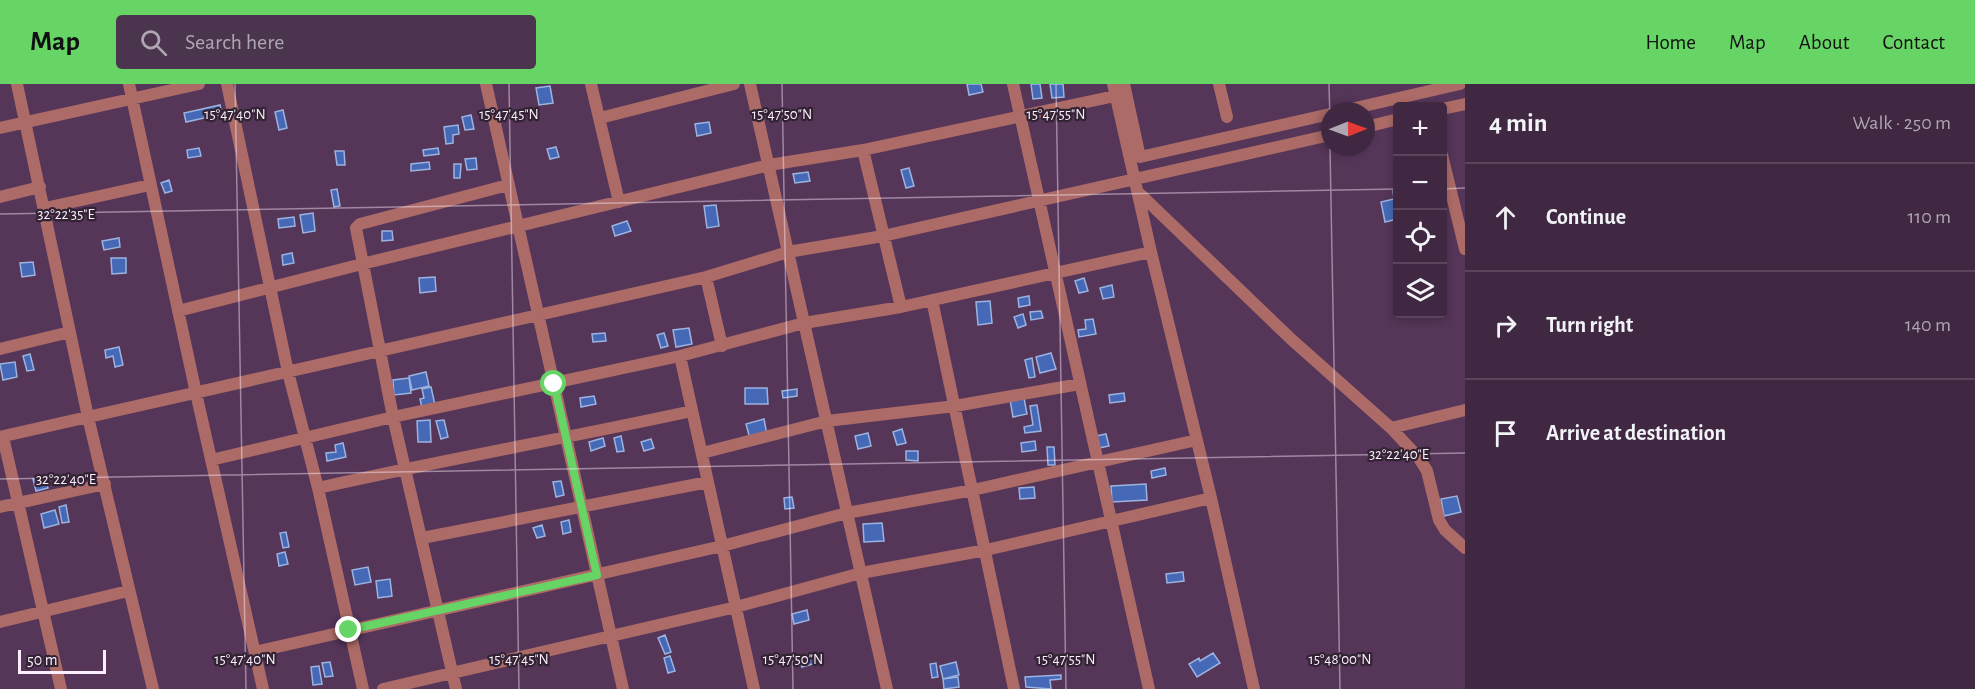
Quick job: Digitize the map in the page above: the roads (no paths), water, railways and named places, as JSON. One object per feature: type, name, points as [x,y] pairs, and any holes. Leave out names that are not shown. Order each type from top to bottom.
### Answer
[{"type":"street","points":[[17,84],[88,417],[153,689]]},
{"type":"street","points":[[129,84],[263,689]]},
{"type":"street","points":[[0,128],[199,84]]},
{"type":"street","points":[[227,84],[269,288],[318,489],[363,689]]},
{"type":"street","points":[[486,84],[623,689]]},
{"type":"street","points":[[591,84],[619,202]]},
{"type":"street","points":[[600,118],[734,84]]},
{"type":"street","points":[[750,84],[887,689]]},
{"type":"street","points":[[1013,84],[1149,689]]},
{"type":"street","points":[[1124,84],[1140,157],[1321,116]]},
{"type":"street","points":[[1219,84],[1227,117]]},
{"type":"street","points":[[1375,103],[1460,84]]},
{"type":"street","points":[[178,311],[769,165],[863,150],[1020,115],[1114,90],[1211,498],[1251,688]]},
{"type":"street","points":[[1447,108],[1465,104]]},
{"type":"street","points":[[1375,124],[1393,120]]},
{"type":"street","points":[[61,689],[1,437],[706,277],[788,252],[883,236],[1039,201],[1135,185],[1321,137]]},
{"type":"street","points":[[863,150],[901,307]]},
{"type":"street","points":[[1443,156],[1465,249]]},
{"type":"street","points":[[45,208],[150,184]]},
{"type":"street","points":[[456,689],[393,417],[356,228],[360,224],[508,185]]},
{"type":"street","points":[[1135,185],[1291,339],[1390,428],[1423,464],[1427,471],[1439,520],[1445,530],[1465,549]]},
{"type":"street","points":[[0,197],[40,188]]},
{"type":"street","points":[[212,460],[393,417],[680,356],[804,323],[901,307],[1151,252]]},
{"type":"street","points":[[706,277],[722,346]]},
{"type":"street","points":[[932,300],[1014,689]]},
{"type":"street","points":[[0,349],[70,332]]},
{"type":"street","points":[[680,356],[754,689]]},
{"type":"street","points":[[702,453],[827,422],[955,406],[1080,384]]},
{"type":"street","points":[[1390,428],[1465,410]]},
{"type":"street","points":[[318,489],[405,469],[692,411]]},
{"type":"street","points":[[255,651],[722,546],[847,513],[973,490],[1197,440]]},
{"type":"street","points":[[422,538],[708,482]]},
{"type":"street","points":[[0,507],[105,484]]},
{"type":"street","points":[[383,689],[736,608],[861,573],[986,550],[1211,498]]},
{"type":"street","points":[[0,622],[128,591]]}]
